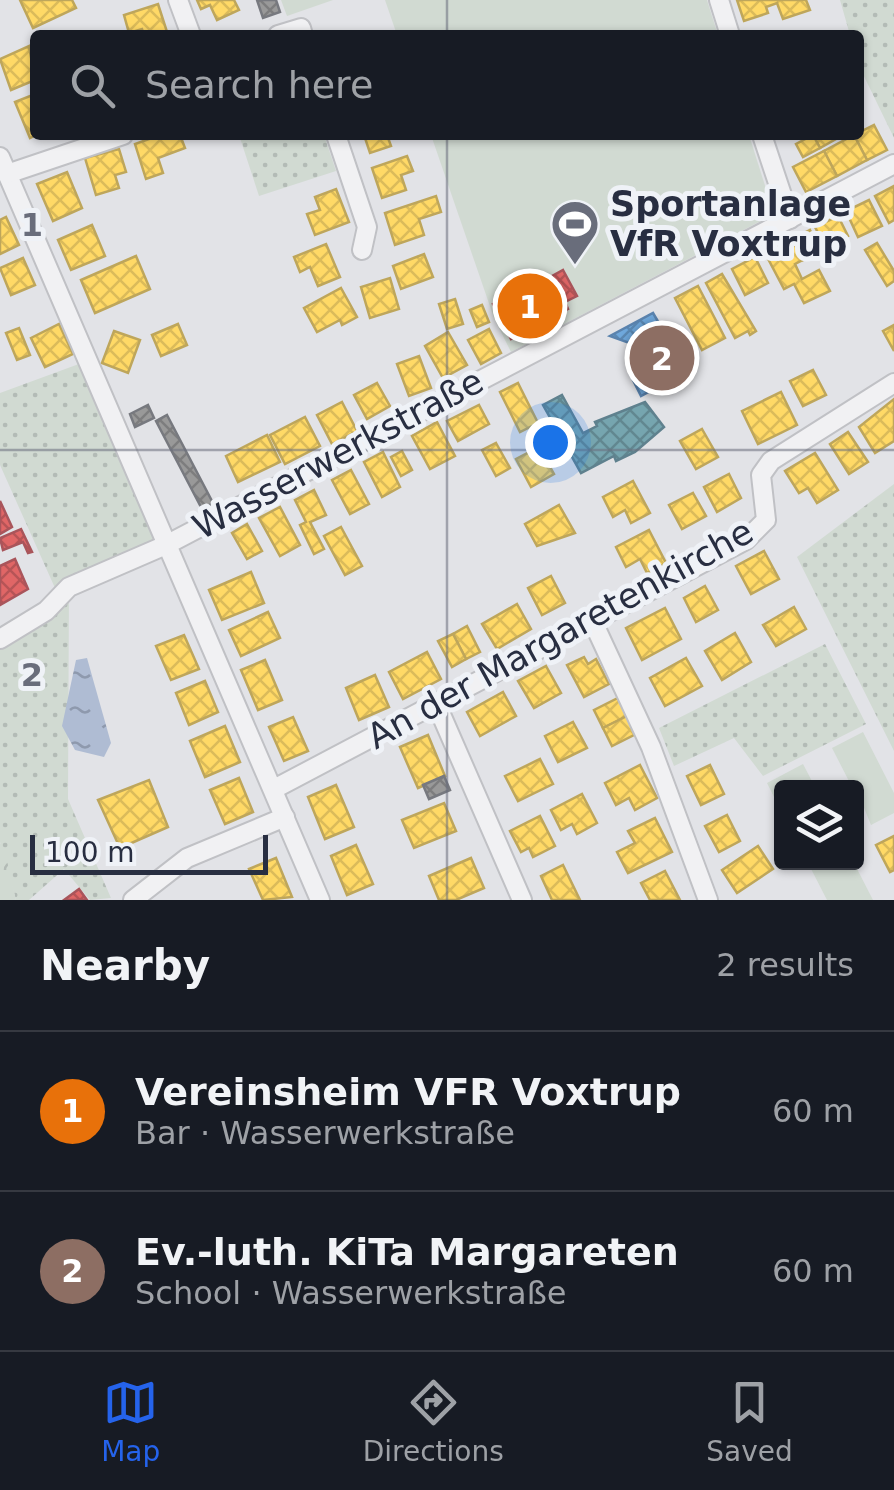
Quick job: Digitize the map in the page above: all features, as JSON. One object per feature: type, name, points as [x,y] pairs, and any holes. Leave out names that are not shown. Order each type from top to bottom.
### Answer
[{"type":"street","points":[[178,0],[189,30]]},
{"type":"street","points":[[718,0],[728,30]]},
{"type":"street","points":[[104,140],[4,166],[320,900]]},
{"type":"street","points":[[338,140],[367,227],[362,250]]},
{"type":"street","points":[[764,140],[790,219]]},
{"type":"street","name":"Wasserwerkstraße","points":[[0,640],[46,611],[69,587],[166,545],[894,164]]},
{"type":"street","name":"An der Margaretenkirche","points":[[274,789],[758,532],[768,508],[761,475],[771,461],[894,383]]},
{"type":"street","points":[[593,622],[640,719],[708,900]]},
{"type":"street","points":[[436,703],[522,900]]},
{"type":"street","points":[[133,900],[188,858],[285,817]]},
{"type":"green space","points":[[281,0],[333,0],[287,16]]},
{"type":"green space","points":[[385,0],[707,0],[716,30],[395,30]]},
{"type":"green space","points":[[840,0],[894,0],[894,138],[864,76],[864,30],[849,30]]},
{"type":"green space","points":[[241,140],[326,140],[336,171],[259,196]]},
{"type":"green space","name":"Sportanlage VfR Voxtrup","points":[[433,140],[751,140],[774,214],[511,352],[494,318]]},
{"type":"green space","points":[[87,361],[166,545],[69,587],[68,799],[111,898],[90,900],[64,869],[29,900],[16,900],[0,842],[0,645],[59,597],[0,465],[0,393]]},
{"type":"green space","points":[[894,484],[894,751],[797,557]]},
{"type":"green space","points":[[825,644],[866,724],[763,776],[734,738],[674,766],[659,728]]},
{"type":"green space","points":[[863,732],[894,793],[894,813],[871,825],[864,808],[864,780],[848,780],[832,748]]},
{"type":"green space","points":[[803,764],[811,780],[774,780],[774,797],[767,783]]},
{"type":"green space","points":[[0,843],[4,848],[16,900],[0,900]]},
{"type":"green space","points":[[812,870],[858,870],[873,900],[827,900]]},
{"type":"water","points":[[87,658],[111,743],[104,757],[75,750],[62,726],[76,660]]},
{"type":"building: Homes","points":[[20,0],[72,0],[76,8],[33,28]]},
{"type":"building: Homes","points":[[197,0],[234,0],[239,10],[217,20],[210,5],[201,9]]},
{"type":"building: Homes","points":[[737,0],[806,0],[810,10],[783,19],[777,3],[766,7],[768,13],[744,21]]},
{"type":"building: Homes","points":[[158,4],[166,30],[128,30],[124,15]]},
{"type":"building: Homes","points":[[29,46],[30,82],[11,90],[0,59]]},
{"type":"building: Homes","points":[[30,96],[30,138],[15,102]]},
{"type":"building: Homes","points":[[874,125],[887,150],[867,160],[857,140],[864,140],[864,130]]},
{"type":"building: Homes","points":[[146,140],[182,140],[185,148],[158,158],[163,173],[146,179],[135,144]]},
{"type":"building: Homes","points":[[366,140],[389,140],[391,146],[370,153]]},
{"type":"building: Homes","points":[[816,140],[834,140],[820,148]]},
{"type":"building: Homes","points":[[816,140],[820,148],[803,157],[796,144]]},
{"type":"building: Homes","points":[[845,140],[857,140],[867,160],[837,176],[824,151]]},
{"type":"building: Homes","points":[[119,149],[126,172],[115,175],[119,188],[96,195],[85,158]]},
{"type":"building: Homes","points":[[824,151],[837,176],[806,192],[793,167]]},
{"type":"building: Homes","points":[[407,156],[413,171],[401,175],[406,190],[382,198],[372,168]]},
{"type":"building: Homes","points":[[67,172],[82,208],[53,221],[37,184]]},
{"type":"building: Homes","points":[[894,186],[894,220],[889,223],[875,196]]},
{"type":"building: Homes","points":[[336,189],[349,222],[315,235],[307,214],[320,210],[315,197]]},
{"type":"building: Homes","points":[[436,196],[441,212],[419,219],[424,235],[395,245],[385,213]]},
{"type":"building: Homes","points":[[869,200],[882,226],[858,237],[846,211]]},
{"type":"building: Homes","points":[[838,216],[848,236],[826,248],[815,227]]},
{"type":"building: Homes","points":[[6,217],[19,245],[0,254],[0,220]]},
{"type":"building: Homes","points":[[92,225],[105,256],[71,270],[58,240]]},
{"type":"building: Homes","points":[[810,230],[821,251],[803,260],[792,239]]},
{"type":"building: Homes","points":[[792,239],[803,260],[795,264],[802,279],[819,270],[830,291],[804,303],[794,284],[784,289],[765,253]]},
{"type":"building: Homes","points":[[877,243],[894,271],[894,281],[887,286],[865,250]]},
{"type":"building: Homes","points":[[326,244],[340,277],[318,286],[310,267],[300,272],[294,257]]},
{"type":"building: Homes","points":[[424,254],[433,277],[401,289],[393,266]]},
{"type":"building: Homes","points":[[136,256],[150,289],[95,313],[81,280]]},
{"type":"building: Homes","points":[[755,257],[768,283],[745,295],[732,269]]},
{"type":"building: Homes","points":[[23,258],[35,285],[11,295],[0,268]]},
{"type":"building: Homes","points":[[722,274],[756,331],[750,335],[748,331],[735,338],[706,283]]},
{"type":"building: Homes","points":[[390,278],[399,309],[370,318],[361,287]]},
{"type":"building: Homes","points":[[698,286],[725,338],[702,350],[675,298]]},
{"type":"building: Homes","points":[[341,288],[357,317],[342,325],[340,320],[317,332],[304,308]]},
{"type":"building: Homes","points":[[455,299],[463,324],[447,329],[439,304]]},
{"type":"building: Homes","points":[[482,305],[489,322],[477,327],[470,310]]},
{"type":"building: Homes","points":[[59,324],[73,354],[45,367],[31,338]]},
{"type":"building: Homes","points":[[178,324],[187,345],[161,356],[152,335]]},
{"type":"building: Homes","points":[[894,325],[894,351],[883,331]]},
{"type":"building: Homes","points":[[19,328],[30,355],[17,360],[6,333]]},
{"type":"building: Homes","points":[[489,329],[501,353],[481,364],[468,340]]},
{"type":"building: Homes","points":[[114,331],[140,340],[128,373],[102,363]]},
{"type":"building: Homes","points":[[448,332],[467,365],[443,378],[425,346]]},
{"type":"building: Homes","points":[[419,356],[431,388],[409,396],[397,364]]},
{"type":"building: Homes","points":[[813,370],[826,395],[803,406],[790,381]]},
{"type":"building: Homes","points":[[377,383],[390,406],[367,419],[354,395]]},
{"type":"building: Homes","points":[[518,383],[538,423],[520,432],[500,392]]},
{"type":"building: Homes","points":[[781,392],[797,425],[758,444],[742,411]]},
{"type":"building: Homes","points":[[894,399],[894,441],[875,453],[859,427]]},
{"type":"building: Homes","points":[[342,402],[357,431],[332,444],[317,415]]},
{"type":"building: Homes","points":[[479,405],[489,424],[458,441],[447,421]]},
{"type":"building: Homes","points":[[305,417],[320,446],[285,464],[270,435]]},
{"type":"building: Homes","points":[[437,422],[455,456],[430,469],[412,436]]},
{"type":"building: Homes","points":[[702,429],[718,457],[696,469],[680,441]]},
{"type":"building: Homes","points":[[848,432],[868,462],[849,474],[830,444]]},
{"type":"building: Homes","points":[[267,435],[280,462],[238,482],[226,456]]},
{"type":"building: Homes","points":[[496,443],[510,468],[496,476],[482,450]]},
{"type":"building: Homes","points":[[539,447],[554,474],[531,487],[516,459]]},
{"type":"building: Homes","points":[[402,451],[412,470],[401,476],[391,457]]},
{"type":"building: Homes","points":[[383,452],[400,487],[382,497],[364,462]]},
{"type":"building: Homes","points":[[815,453],[838,490],[817,503],[808,488],[799,493],[785,471]]},
{"type":"building: Homes","points":[[351,470],[369,504],[350,514],[332,480]]},
{"type":"building: Homes","points":[[729,474],[741,498],[717,512],[704,487]]},
{"type":"building: Homes","points":[[633,481],[650,513],[631,523],[625,510],[613,517],[603,497]]},
{"type":"building: Homes","points":[[314,490],[326,515],[310,522],[324,549],[314,554],[300,525],[306,522],[295,500]]},
{"type":"building: Homes","points":[[693,493],[706,516],[682,529],[669,505]]},
{"type":"building: Homes","points":[[559,505],[575,533],[537,546],[525,524]]},
{"type":"building: Homes","points":[[280,507],[300,545],[280,556],[259,518]]},
{"type":"building: Homes","points":[[247,524],[262,551],[247,559],[232,533]]},
{"type":"building: Homes","points":[[341,527],[362,566],[345,575],[324,536]]},
{"type":"building: Homes","points":[[649,530],[666,563],[647,573],[640,559],[626,567],[616,547]]},
{"type":"building: Homes","points":[[764,551],[779,579],[751,594],[736,566]]},
{"type":"building: Homes","points":[[251,572],[264,603],[222,620],[209,590]]},
{"type":"building: Homes","points":[[551,576],[565,603],[542,615],[528,588]]},
{"type":"building: Homes","points":[[705,586],[718,610],[696,622],[684,598]]},
{"type":"building: Homes","points":[[517,604],[531,629],[497,649],[482,624]]},
{"type":"building: Homes","points":[[794,607],[806,629],[776,646],[763,625]]},
{"type":"building: Homes","points":[[665,608],[681,639],[642,660],[626,628]]},
{"type":"building: Homes","points":[[268,612],[280,638],[241,656],[229,630]]},
{"type":"building: Homes","points":[[467,626],[480,652],[466,659],[453,634]]},
{"type":"building: Homes","points":[[735,633],[751,662],[722,680],[705,651]]},
{"type":"building: Homes","points":[[453,634],[466,659],[452,667],[438,641]]},
{"type":"building: Homes","points":[[184,635],[199,669],[171,680],[156,646]]},
{"type":"building: Homes","points":[[427,652],[441,679],[403,699],[389,672]]},
{"type":"building: Homes","points":[[584,657],[588,664],[596,659],[609,684],[584,697],[567,665]]},
{"type":"building: Homes","points":[[686,658],[702,686],[665,706],[650,678]]},
{"type":"building: Homes","points":[[265,660],[282,700],[258,710],[241,670]]},
{"type":"building: Homes","points":[[546,666],[561,693],[534,708],[518,681]]},
{"type":"building: Homes","points":[[375,675],[389,707],[359,720],[346,688]]},
{"type":"building: Homes","points":[[205,681],[218,712],[189,725],[176,693]]},
{"type":"building: Homes","points":[[503,692],[516,716],[480,736],[467,712]]},
{"type":"building: Homes","points":[[618,698],[627,716],[603,728],[594,710]]},
{"type":"building: Homes","points":[[627,716],[636,734],[612,746],[603,728]]},
{"type":"building: Homes","points":[[293,717],[308,751],[284,761],[269,727]]},
{"type":"building: Homes","points":[[573,722],[587,748],[558,762],[545,736]]},
{"type":"building: Homes","points":[[225,726],[240,762],[205,777],[190,741]]},
{"type":"building: Homes","points":[[428,735],[445,776],[418,788],[400,747]]},
{"type":"building: Homes","points":[[540,759],[553,784],[518,801],[505,776]]},
{"type":"building: Homes","points":[[640,765],[657,798],[635,810],[629,798],[616,805],[605,783]]},
{"type":"building: Homes","points":[[710,765],[724,794],[701,805],[687,776]]},
{"type":"building: Homes","points":[[239,778],[253,812],[225,824],[210,790]]},
{"type":"building: Homes","points":[[149,780],[168,827],[120,848],[98,800]]},
{"type":"building: Homes","points":[[336,785],[354,827],[325,839],[308,797]]},
{"type":"building: Homes","points":[[582,794],[597,823],[577,834],[572,824],[561,830],[551,810]]},
{"type":"building: Homes","points":[[444,803],[456,831],[414,848],[402,820]]},
{"type":"building: Homes","points":[[727,815],[740,841],[719,852],[705,826]]},
{"type":"building: Homes","points":[[540,816],[555,846],[533,857],[529,848],[521,852],[510,831]]},
{"type":"building: Homes","points":[[655,818],[672,852],[628,873],[617,852],[635,843],[628,831]]},
{"type":"building: Homes","points":[[894,836],[894,870],[890,872],[876,845]]},
{"type":"building: Homes","points":[[356,845],[373,884],[347,895],[331,856]]},
{"type":"building: Homes","points":[[758,846],[773,869],[737,893],[722,870]]},
{"type":"building: Homes","points":[[276,858],[292,897],[263,900],[249,869]]},
{"type":"building: Homes","points":[[471,858],[484,888],[456,900],[439,900],[429,876]]},
{"type":"building: Homes","points":[[563,865],[580,900],[552,900],[541,876]]},
{"type":"building: Homes","points":[[665,871],[680,900],[650,900],[641,883]]},
{"type":"building: Shops","points":[[563,270],[577,296],[565,302],[568,309],[511,339],[493,304],[517,291],[523,302],[547,289],[543,281]]},
{"type":"building: Shops","points":[[0,501],[12,527],[0,534]]},
{"type":"building: Shops","points":[[21,529],[32,552],[28,553],[23,542],[3,550],[0,538]]},
{"type":"building: Shops","points":[[15,559],[28,589],[0,605],[0,566]]},
{"type":"building: Shops","points":[[79,889],[87,900],[64,900]]},
{"type":"building: Schools","points":[[653,313],[687,371],[641,396],[630,374],[648,365],[638,346],[610,336]]},
{"type":"building: Public","points":[[562,395],[583,433],[597,426],[595,422],[645,402],[664,427],[635,452],[616,461],[614,456],[581,473],[543,405]]},
{"type":"building: Industry","points":[[257,0],[276,0],[280,12],[263,18]]},
{"type":"building: Industry","points":[[148,405],[154,418],[135,427],[130,414]]},
{"type":"building: Industry","points":[[167,415],[213,503],[202,509],[156,421]]},
{"type":"building: Industry","points":[[444,776],[450,790],[429,799],[423,785]]},
{"type":"place","name":"Sportanlage VfR Voxtrup","points":[[575,266]]},
{"type":"place","name":"Vereinsheim VFR Voxtrup","points":[[530,306]]},
{"type":"place","name":"Ev.-luth. KiTa Margareten","points":[[662,358]]}]
